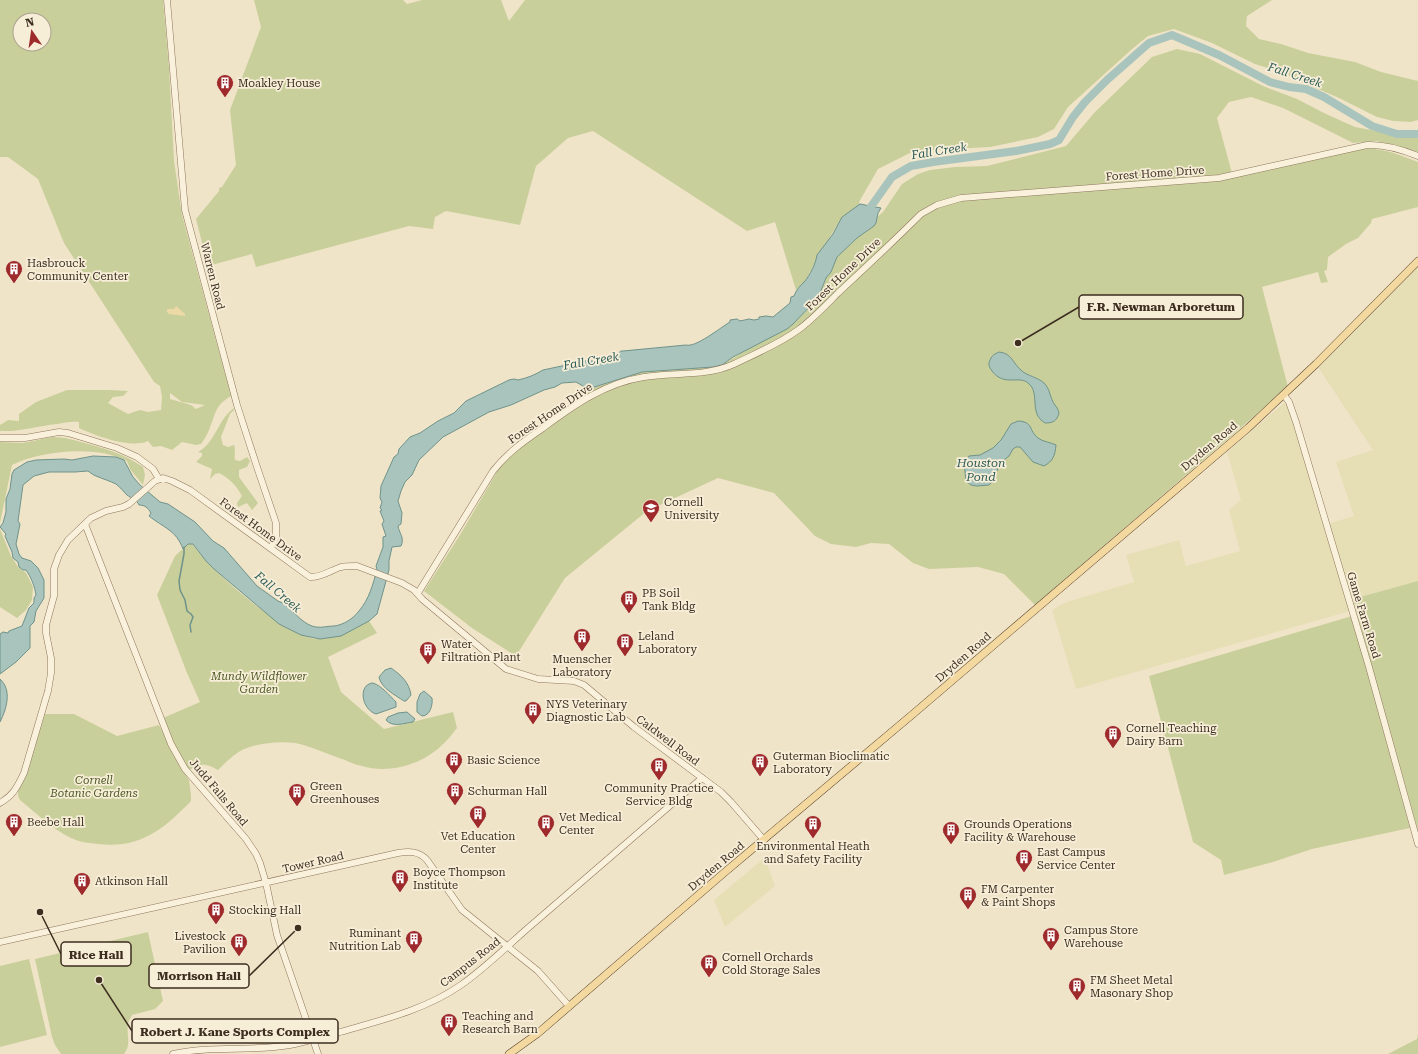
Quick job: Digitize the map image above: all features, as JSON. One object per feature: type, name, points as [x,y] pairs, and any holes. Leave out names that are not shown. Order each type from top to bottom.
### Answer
[{"type":"main road","name":"Dryden Road","points":[[509,1054],[537,1034],[1248,428],[1284,395],[1418,261]]},
{"type":"street","name":"Warren Road","points":[[167,0],[185,210],[237,405],[276,523],[276,537],[271,548]]},
{"type":"street","name":"Forest Home Drive","points":[[159,479],[163,478],[172,480],[190,490],[310,577],[318,577],[344,566],[357,566],[398,581],[418,593],[493,472],[516,447],[565,412],[605,388],[631,379],[718,370],[732,365],[786,338],[808,322],[921,214],[937,205],[961,198],[1219,178],[1367,145],[1392,147],[1418,156]]},
{"type":"street","name":"Game Farm Road","points":[[1284,395],[1290,404],[1369,667],[1418,844]]},
{"type":"street","points":[[0,438],[25,438],[59,432],[68,433],[118,448],[137,457],[153,469],[159,479],[148,486],[123,507],[99,514],[85,524],[68,540],[59,555],[54,566],[54,596],[46,625],[51,658],[51,673],[48,691],[24,773],[11,796],[0,803]]},
{"type":"street","name":"Judd Falls Road","points":[[85,524],[171,744],[185,769],[250,845],[260,863],[266,883],[277,935],[318,1054]]},
{"type":"street","name":"Caldwell Road","points":[[418,593],[422,599],[503,667],[512,672],[538,679],[574,681],[584,685],[634,727],[702,778],[731,802],[764,840]]},
{"type":"street","name":"Campus Road","points":[[172,1054],[191,1050],[284,1046],[392,1017],[429,1003],[462,984],[502,953],[534,922],[702,778]]},
{"type":"street","name":"Tower Road","points":[[0,942],[404,852],[415,852],[429,862],[462,910],[538,971],[569,1006]]},
{"type":"shaded area","points":[[1418,261],[1418,581],[1353,599],[1328,524],[1354,516],[1336,462],[1373,450],[1316,364]]},
{"type":"shaded area","points":[[1284,403],[1290,408],[1350,611],[1076,689],[1052,610],[1070,601],[1134,582],[1126,555],[1179,540],[1186,566],[1240,551],[1229,510],[1241,500],[1227,452]]},
{"type":"shaded area","points":[[763,859],[767,864],[775,886],[725,927],[714,900]]},
{"type":"green space","points":[[0,0],[163,0],[169,67],[174,161],[182,215],[231,396],[218,407],[208,432],[201,444],[196,445],[182,442],[172,450],[161,446],[153,447],[148,441],[141,443],[123,443],[104,438],[79,428],[79,422],[68,422],[22,430],[0,431],[0,425],[8,420],[19,421],[19,414],[36,402],[67,390],[128,391],[123,396],[113,397],[108,403],[128,414],[140,410],[148,412],[161,410],[162,397],[160,386],[154,382],[64,243],[38,179],[8,157],[0,157]],"holes":[[[170,393],[182,402],[205,405],[196,409],[191,405],[170,399]]]},
{"type":"green space","points":[[254,0],[403,0],[407,4],[422,0],[501,0],[509,21],[525,0],[1272,0],[1247,16],[1246,26],[1259,39],[1281,44],[1308,53],[1355,62],[1381,72],[1418,81],[1418,120],[1411,122],[1393,121],[1377,117],[1339,98],[1277,71],[1255,64],[1212,43],[1174,29],[1148,36],[1068,107],[1054,129],[1038,137],[990,147],[914,151],[878,169],[859,202],[860,204],[842,217],[806,280],[796,290],[775,222],[747,231],[593,131],[568,138],[536,166],[520,225],[446,211],[435,217],[433,229],[409,226],[256,267],[252,254],[208,266],[196,219],[219,191],[219,188],[222,187],[236,165],[230,110],[261,27]]},
{"type":"green space","points":[[1177,49],[1200,54],[1263,86],[1297,99],[1355,127],[1387,133],[1418,132],[1418,152],[1376,141],[1353,143],[1283,108],[1251,97],[1229,102],[1217,118],[1233,177],[1353,150],[1371,149],[1386,151],[1418,162],[1418,207],[1372,219],[1371,223],[1358,238],[1346,244],[1328,257],[1327,270],[1324,271],[1328,282],[1321,283],[1318,272],[1262,287],[1288,387],[1035,605],[1004,574],[978,567],[929,569],[913,563],[889,544],[871,543],[856,547],[831,544],[815,536],[774,493],[718,478],[647,511],[565,578],[516,656],[472,628],[424,591],[460,535],[498,470],[506,460],[516,451],[565,416],[589,401],[584,393],[595,387],[642,372],[713,367],[722,365],[799,318],[818,298],[837,257],[857,238],[874,226],[876,223],[876,218],[883,212],[902,184],[918,174],[930,170],[955,167],[987,166],[1066,146],[1095,112],[1152,57]]},
{"type":"green space","points":[[234,408],[221,437],[223,445],[228,447],[234,445],[235,460],[240,461],[247,457],[250,461],[247,467],[239,470],[239,477],[258,503],[252,510],[247,503],[238,507],[237,503],[242,496],[230,480],[219,473],[215,474],[210,479],[212,469],[196,462],[202,456],[202,453],[198,452],[209,442],[224,418]]},
{"type":"green space","points":[[52,437],[65,438],[85,443],[128,458],[143,467],[145,475],[143,485],[130,469],[127,461],[115,456],[86,451],[70,451],[38,456],[12,465],[0,523],[0,442],[23,443]]},
{"type":"green space","points":[[0,529],[11,556],[18,567],[26,573],[33,587],[32,600],[26,610],[17,618],[0,607]]},
{"type":"green space","name":"Mundy Wildflower Garden","points":[[191,543],[206,561],[228,582],[260,609],[294,631],[309,637],[321,639],[346,633],[369,621],[377,633],[328,657],[341,692],[384,729],[453,712],[457,728],[433,753],[414,763],[393,768],[382,769],[359,765],[307,746],[282,742],[263,744],[244,749],[233,756],[218,770],[210,766],[200,765],[189,770],[176,749],[163,718],[200,702],[187,673],[157,595],[175,556]]},
{"type":"green space","points":[[1418,581],[1418,831],[1353,599]]},
{"type":"green space","points":[[1352,616],[1410,828],[1312,849],[1273,862],[1224,875],[1221,860],[1193,842],[1149,676]]},
{"type":"green space","name":"Cornell Botanic Gardens","points":[[45,714],[74,714],[117,736],[159,725],[180,767],[189,780],[191,801],[161,828],[139,840],[113,845],[98,844],[74,839],[64,834],[38,815],[20,800],[18,796],[18,790],[25,778]]},
{"type":"green space","points":[[148,932],[163,1001],[155,1009],[132,1015],[128,1023],[128,1047],[124,1054],[61,1054],[52,1037],[35,959]]},
{"type":"green space","points":[[29,959],[47,1035],[0,1047],[0,966]]},
{"type":"green space","points":[[1418,1033],[1418,1054],[1388,1054],[1417,1039]]},
{"type":"sand","points":[[176,306],[185,314],[185,316],[169,314],[167,312],[167,309],[174,309]]},
{"type":"water","points":[[860,204],[881,208],[878,213],[876,223],[837,257],[818,298],[787,329],[733,357],[722,365],[713,367],[642,372],[588,389],[576,382],[562,383],[511,405],[489,412],[443,437],[419,460],[412,475],[405,482],[401,491],[398,501],[402,513],[401,524],[398,526],[402,543],[401,546],[392,547],[389,570],[377,614],[369,621],[341,636],[320,639],[301,635],[279,624],[214,569],[193,544],[188,544],[183,549],[173,533],[149,516],[151,513],[147,508],[139,505],[116,484],[95,476],[88,471],[49,472],[34,476],[23,485],[18,521],[20,524],[16,544],[22,558],[31,561],[38,568],[44,580],[44,598],[36,611],[34,622],[30,626],[30,648],[16,662],[0,674],[0,634],[3,632],[8,633],[9,631],[22,626],[29,608],[34,603],[34,598],[36,595],[30,576],[26,570],[19,567],[18,562],[13,558],[5,536],[6,534],[0,527],[3,523],[6,512],[6,499],[10,489],[12,474],[14,470],[27,462],[36,460],[72,460],[93,456],[116,457],[124,460],[133,477],[140,485],[160,502],[168,504],[195,522],[213,541],[224,548],[257,586],[278,601],[288,605],[304,622],[318,627],[341,624],[357,614],[370,592],[377,569],[376,566],[383,547],[383,537],[386,536],[382,524],[384,521],[380,511],[382,510],[380,508],[382,502],[380,498],[381,486],[394,457],[398,454],[399,449],[410,437],[420,433],[438,421],[454,413],[466,401],[509,380],[518,380],[534,375],[543,370],[585,361],[610,360],[621,351],[695,344],[730,322],[730,320],[737,319],[740,321],[749,319],[754,320],[759,319],[759,317],[766,316],[773,317],[790,303],[791,297],[794,296],[809,276],[817,255],[833,234],[842,217]]},
{"type":"water","points":[[999,352],[1007,354],[1022,371],[1046,385],[1053,403],[1059,413],[1054,421],[1045,423],[1040,419],[1037,414],[1034,392],[1028,383],[1020,380],[1006,380],[997,376],[992,371],[989,366],[989,361]]},
{"type":"water","name":"Houston Pond","points":[[1018,421],[1029,425],[1035,435],[1040,439],[1056,445],[1054,455],[1050,462],[1044,466],[1033,462],[1020,447],[1016,447],[1009,456],[1000,463],[993,481],[989,485],[971,485],[966,481],[964,463],[969,456],[980,455],[993,448],[1001,440],[1011,424]]},
{"type":"water","points":[[391,668],[401,676],[410,690],[411,695],[406,701],[389,691],[380,681],[379,677],[385,670]]},
{"type":"water","points":[[0,679],[6,688],[7,699],[5,711],[0,722]]},
{"type":"water","points":[[373,683],[383,689],[396,702],[396,707],[376,714],[367,707],[363,697],[363,692],[368,684]]},
{"type":"water","points":[[424,691],[432,698],[432,704],[429,712],[425,716],[422,716],[417,712],[417,702],[420,694]]},
{"type":"water","points":[[407,712],[415,719],[413,722],[392,724],[386,720],[388,717],[398,713]]},
{"type":"waterway","name":"Fall Creek","points":[[865,215],[892,177],[911,166],[1016,151],[1050,144],[1059,140],[1073,117],[1085,102],[1107,80],[1149,43],[1172,35],[1219,55],[1270,82],[1289,87],[1306,89],[1324,97],[1372,126],[1397,134],[1418,134]]},
{"type":"waterway","points":[[184,547],[179,581],[180,590],[185,600],[187,611],[193,617],[190,625],[191,632]]},
{"type":"place","name":"Moakley House","points":[[225,98]]},
{"type":"place","name":"Hasbrouck Community Center","points":[[14,284]]},
{"type":"place","name":"F.R. Newman Arboretum","points":[[1018,343]]},
{"type":"place","name":"Cornell University","points":[[651,523]]},
{"type":"place","name":"PB Soil Tank Bldg","points":[[629,614]]},
{"type":"place","name":"Muenscher Laboratory","points":[[582,652]]},
{"type":"place","name":"Leland Laboratory","points":[[625,657]]},
{"type":"place","name":"Water Filtration Plant","points":[[428,665]]},
{"type":"place","name":"NYS Veterinary Diagnostic Lab","points":[[533,725]]},
{"type":"place","name":"Cornell Teaching Dairy Barn","points":[[1113,749]]},
{"type":"place","name":"Basic Science","points":[[454,775]]},
{"type":"place","name":"Guterman Bioclimatic Laboratory","points":[[760,777]]},
{"type":"place","name":"Community Practice Service Bldg","points":[[659,781]]},
{"type":"place","name":"Schurman Hall","points":[[455,806]]},
{"type":"place","name":"Green Greenhouses","points":[[297,807]]},
{"type":"place","name":"Vet Education Center","points":[[478,829]]},
{"type":"place","name":"Beebe Hall","points":[[14,837]]},
{"type":"place","name":"Vet Medical Center","points":[[546,838]]},
{"type":"place","name":"Environmental Heath and Safety Facility","points":[[813,839]]},
{"type":"place","name":"Grounds Operations Facility & Warehouse","points":[[951,845]]},
{"type":"place","name":"East Campus Service Center","points":[[1024,873]]},
{"type":"place","name":"Boyce Thompson Institute","points":[[400,893]]},
{"type":"place","name":"Atkinson Hall","points":[[82,896]]},
{"type":"place","name":"FM Carpenter & Paint Shops","points":[[968,910]]},
{"type":"place","name":"Rice Hall","points":[[40,912]]},
{"type":"place","name":"Stocking Hall","points":[[216,925]]},
{"type":"place","name":"Morrison Hall","points":[[298,928]]},
{"type":"place","name":"Campus Store Warehouse","points":[[1051,951]]},
{"type":"place","name":"Ruminant Nutrition Lab","points":[[414,954]]},
{"type":"place","name":"Livestock Pavilion","points":[[239,957]]},
{"type":"place","name":"Cornell Orchards Cold Storage Sales","points":[[709,978]]},
{"type":"place","name":"Robert J. Kane Sports Complex","points":[[99,980]]},
{"type":"place","name":"FM Sheet Metal Masonary Shop","points":[[1077,1001]]},
{"type":"place","name":"Teaching and Research Barn","points":[[449,1037]]}]
